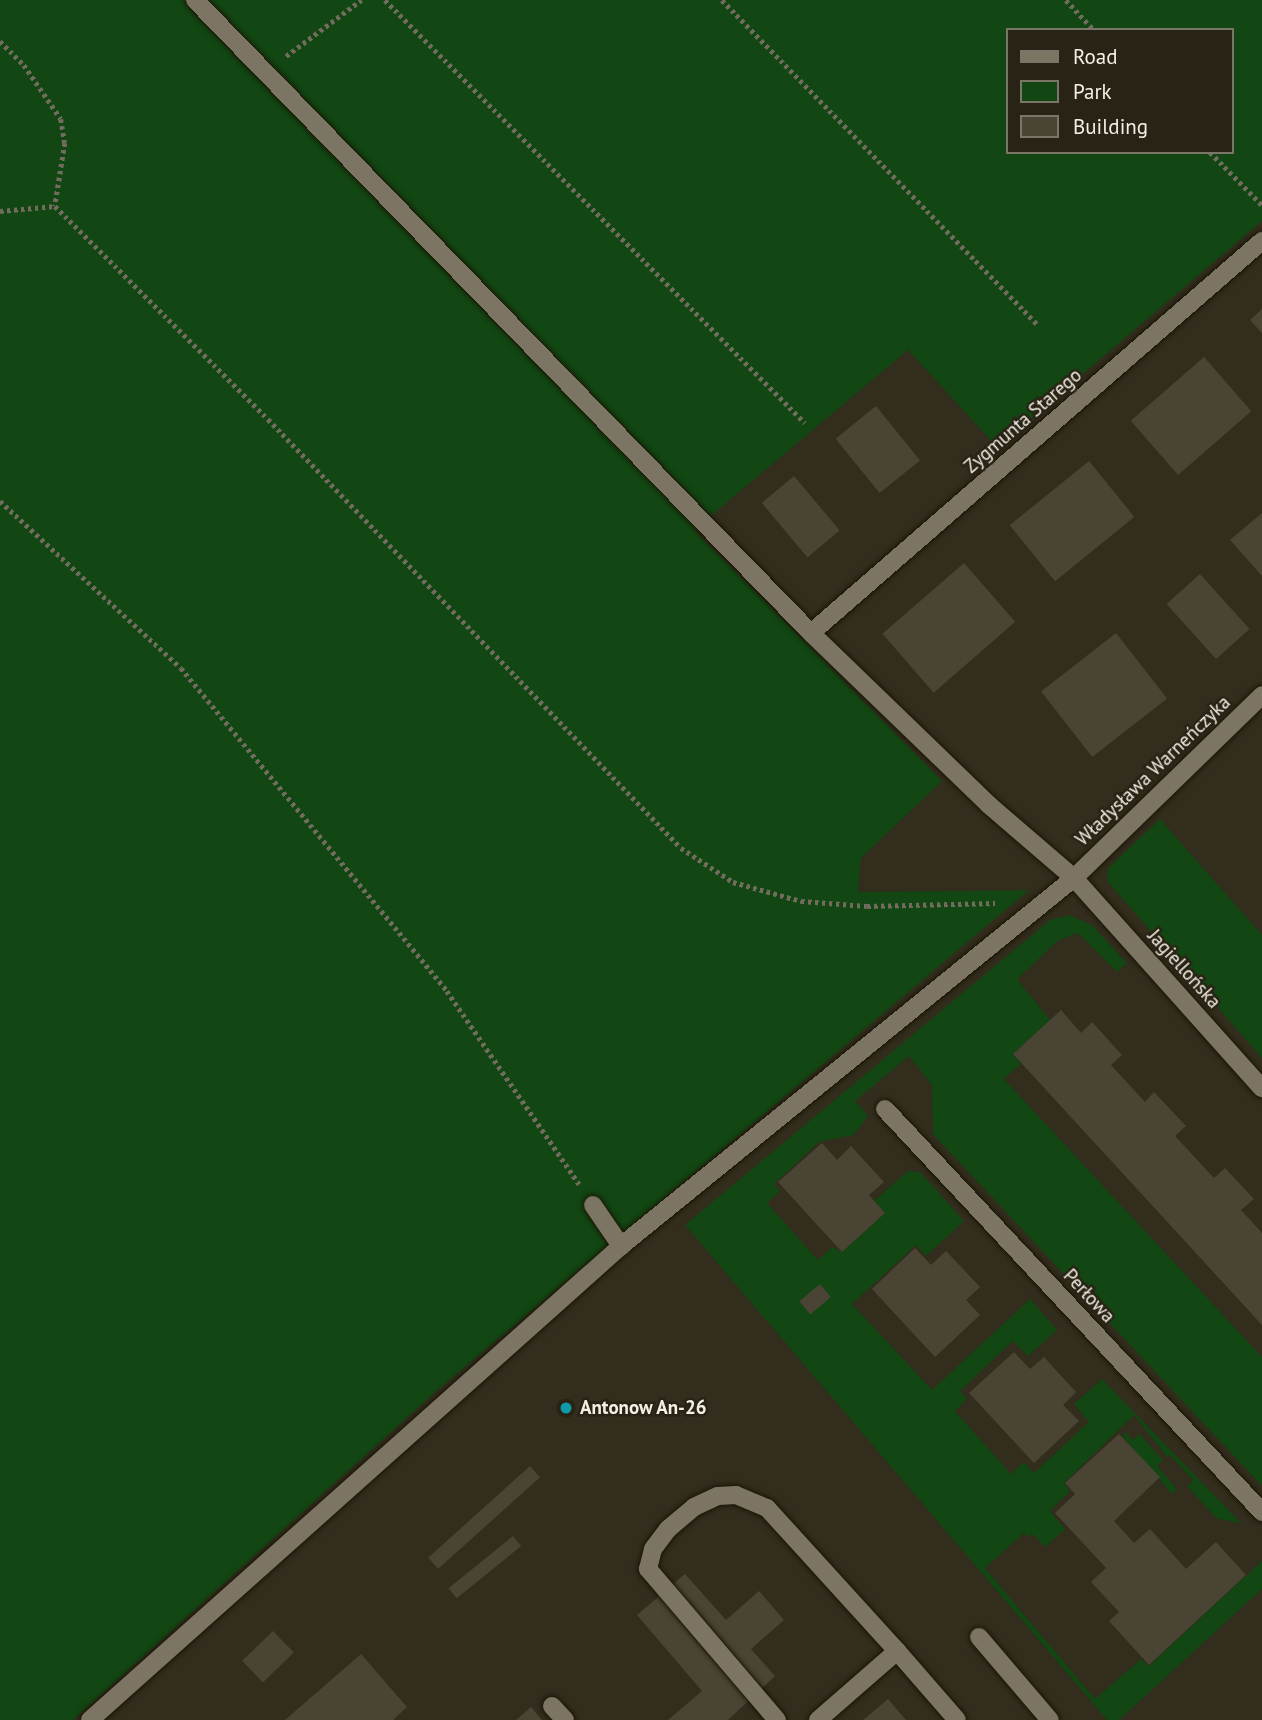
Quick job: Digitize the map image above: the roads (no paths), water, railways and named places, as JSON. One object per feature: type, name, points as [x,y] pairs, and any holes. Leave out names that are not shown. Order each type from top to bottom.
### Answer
[{"type":"street","name":"Jagiellońska","points":[[195,0],[811,633],[989,805],[1074,878],[1262,1088]]},
{"type":"street","name":"Zygmunta Starego","points":[[811,633],[1262,241]]},
{"type":"street","name":"Władysława Warneńczyka","points":[[89,1720],[621,1246],[1074,878],[1199,752],[1262,695]]},
{"type":"street","name":"Perłowa","points":[[885,1109],[1262,1512]]},
{"type":"street","points":[[593,1205],[621,1246]]},
{"type":"street","points":[[777,1720],[648,1569],[653,1549],[668,1529],[694,1507],[718,1496],[736,1495],[766,1508],[957,1720]]},
{"type":"street","points":[[979,1637],[1050,1720]]},
{"type":"street","points":[[818,1720],[897,1651]]},
{"type":"street","points":[[552,1706],[565,1720]]},
{"type":"place","name":"Antonow An-26","points":[[566,1408]]}]
